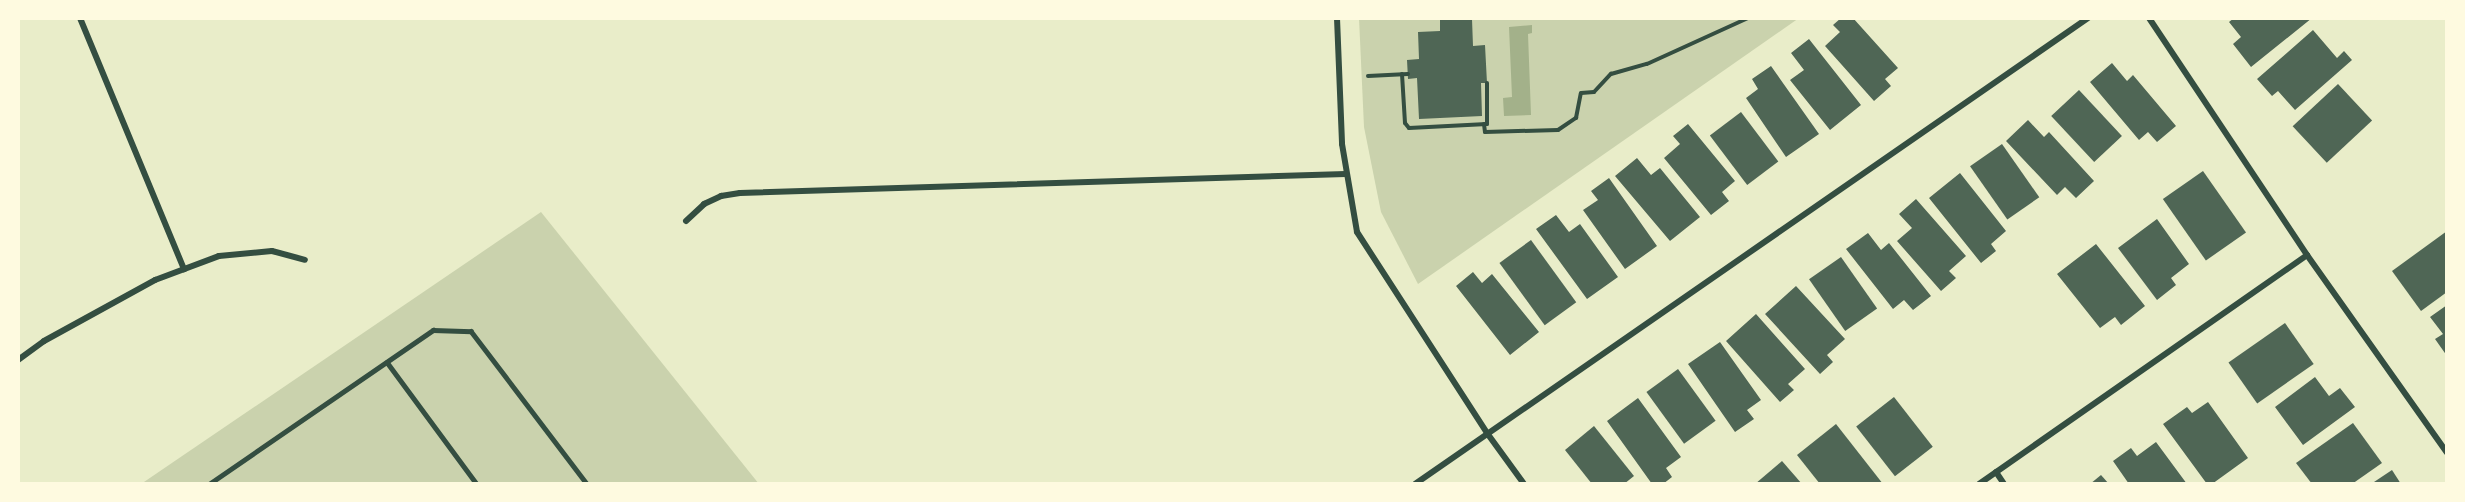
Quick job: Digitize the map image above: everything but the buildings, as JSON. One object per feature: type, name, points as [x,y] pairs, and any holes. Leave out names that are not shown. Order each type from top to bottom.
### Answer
[{"type":"street","points":[[80,18],[184,268]]},
{"type":"street","points":[[1337,18],[1342,144],[1357,232],[1487,434],[1524,484]]},
{"type":"street","points":[[1415,484],[2088,18]]},
{"type":"street","points":[[2149,18],[2307,255],[2447,453]]},
{"type":"street","points":[[687,221],[704,204],[720,196],[740,193],[1346,174]]},
{"type":"street","points":[[18,360],[44,341],[155,280],[184,268],[219,256],[272,251],[305,260]]},
{"type":"street","points":[[1979,484],[2307,255]]},
{"type":"street","points":[[1996,472],[2004,484]]},
{"type":"lane","points":[[209,484],[433,330],[471,331],[587,484]]},
{"type":"lane","points":[[387,362],[477,484]]},
{"type":"path","points":[[1484,124],[1485,132],[1557,130],[1576,118],[1581,106],[1581,93],[1594,92],[1611,74],[1647,64],[1748,18]]},
{"type":"path","points":[[1402,74],[1405,123],[1409,128],[1487,124],[1487,83]]},
{"type":"path","points":[[1368,76],[1408,74]]},
{"type":"shaded area","points":[[1359,18],[1799,18],[1418,284],[1381,212],[1364,127]]},
{"type":"shaded area","points":[[1532,25],[1532,33],[1528,34],[1531,115],[1504,116],[1503,98],[1512,97],[1509,27]]},
{"type":"shaded area","points":[[541,212],[759,484],[141,484]]}]
